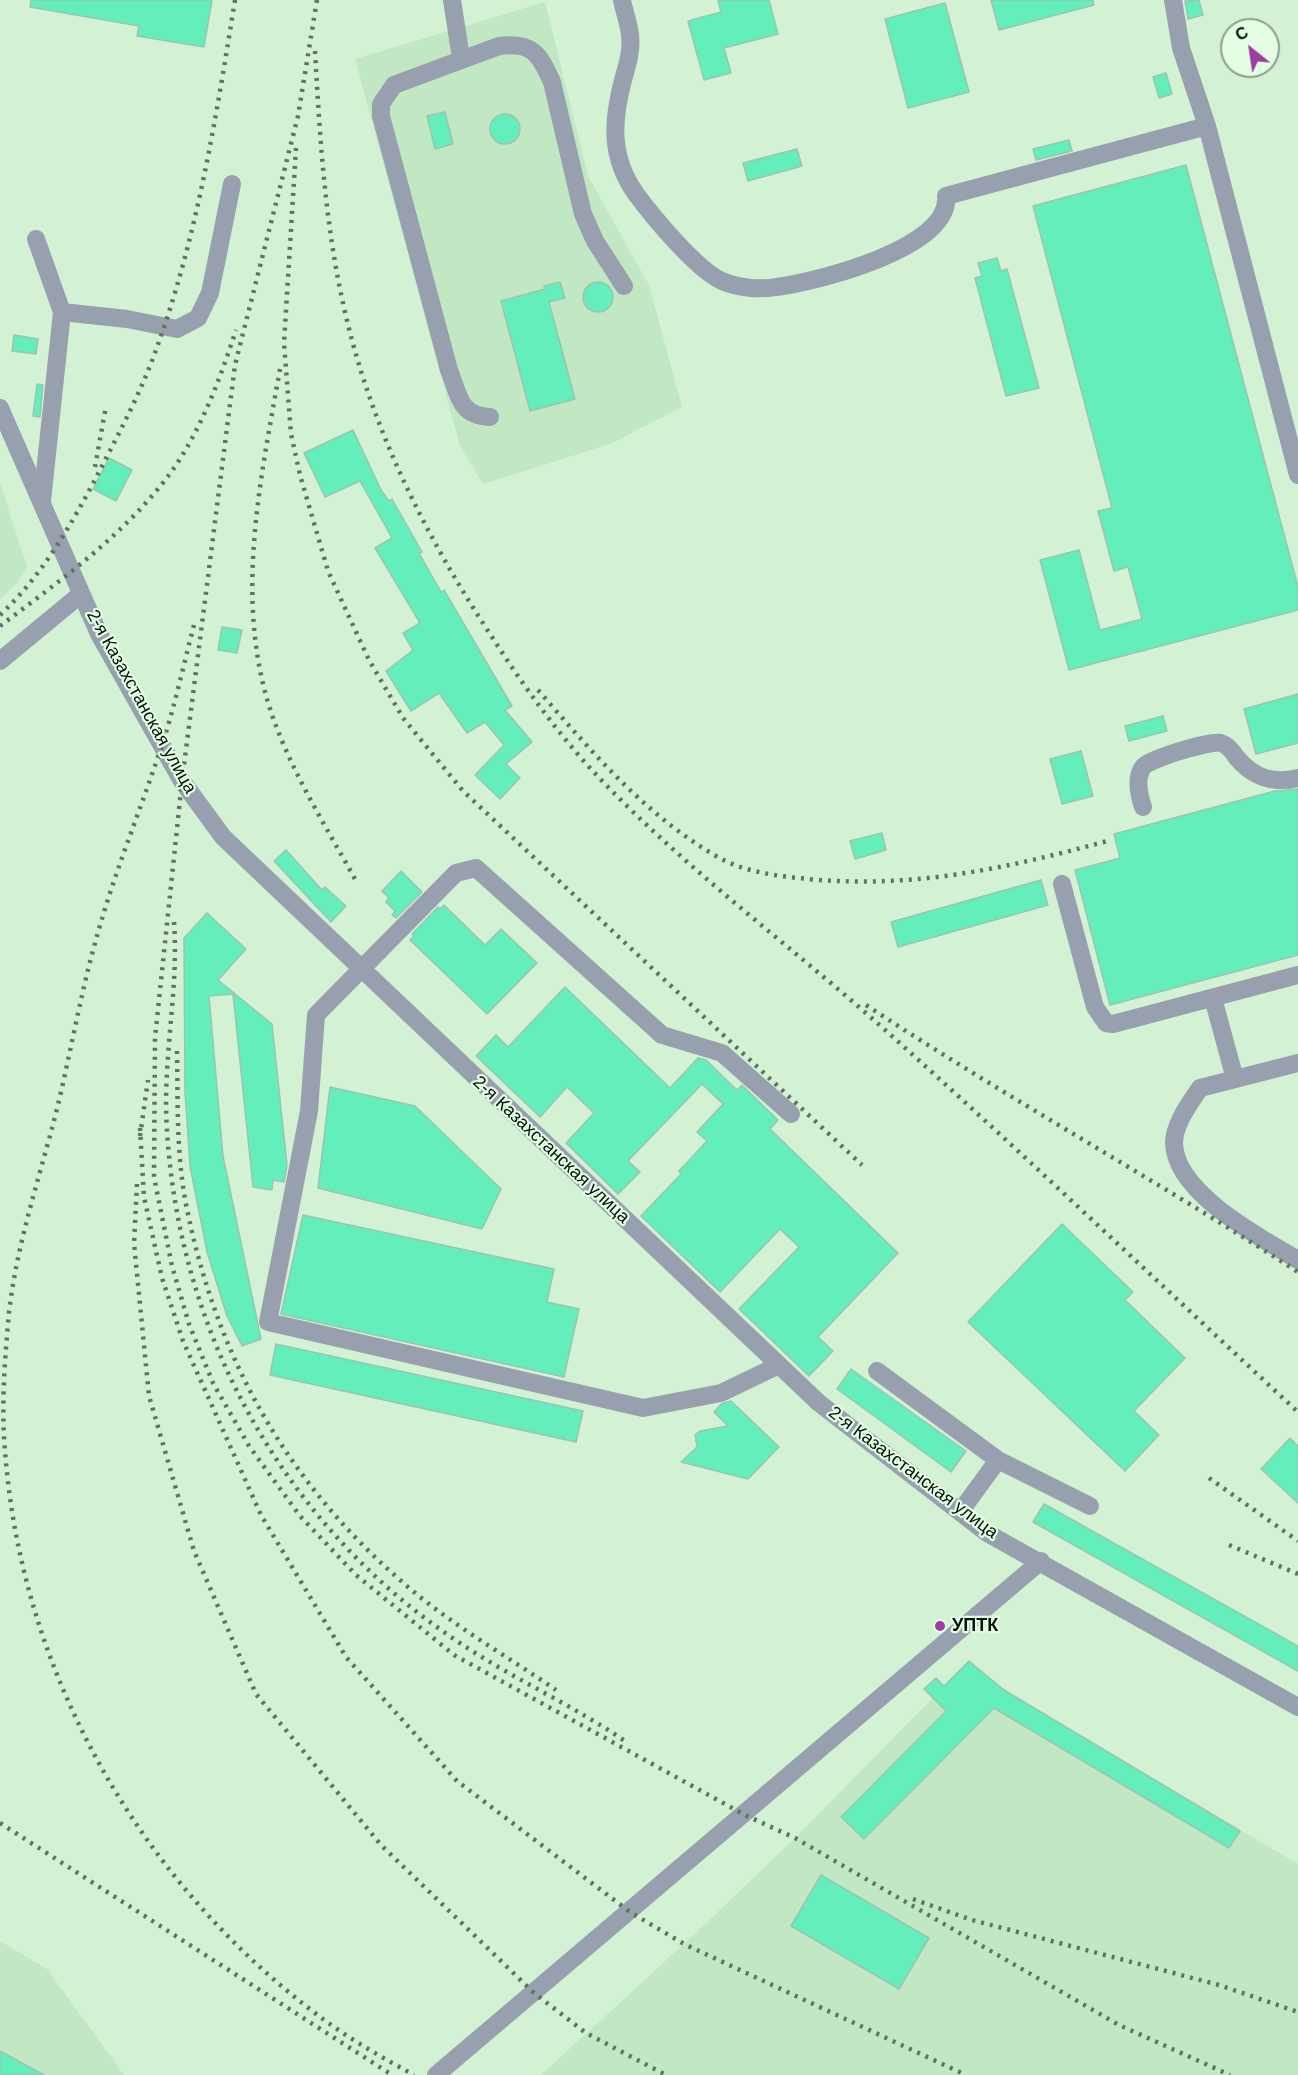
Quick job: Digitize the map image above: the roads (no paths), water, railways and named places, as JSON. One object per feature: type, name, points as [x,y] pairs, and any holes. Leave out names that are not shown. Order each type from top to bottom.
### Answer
[{"type":"street","points":[[452,0],[462,58]]},
{"type":"street","points":[[621,0],[630,35],[629,55],[613,126],[624,171],[636,193],[694,261],[721,281],[747,288],[776,287],[830,275],[894,253],[916,240],[938,221],[947,206],[946,196],[1208,126]]},
{"type":"street","points":[[1173,0],[1181,48],[1208,126],[1298,475]]},
{"type":"street","points":[[490,417],[475,417],[465,408],[449,370],[381,116],[381,104],[394,85],[499,46],[516,44],[531,49],[543,63],[552,82],[583,214],[595,241],[624,286]]},
{"type":"street","points":[[62,312],[127,319],[177,329],[198,318],[210,293],[232,184]]},
{"type":"street","points":[[36,239],[62,312],[42,504]]},
{"type":"street","name":"2-я Казахстанская улица","points":[[0,408],[99,634],[172,763],[223,837],[819,1403],[987,1533],[1041,1561],[1298,1707]]},
{"type":"street","points":[[0,661],[81,594]]},
{"type":"street","points":[[1143,807],[1139,795],[1139,778],[1143,767],[1153,759],[1216,742],[1229,748],[1246,768],[1256,775],[1269,780],[1285,781],[1298,778]]},
{"type":"street","points":[[779,1365],[721,1393],[643,1408],[268,1322],[309,1111],[316,1015],[456,873],[476,868],[662,1035],[722,1053],[791,1114]]},
{"type":"street","points":[[1062,884],[1095,1007],[1106,1023],[1113,1024],[1298,975]]},
{"type":"street","points":[[1213,998],[1235,1079]]},
{"type":"street","points":[[1298,1063],[1200,1088],[1184,1112],[1174,1142],[1184,1173],[1223,1215],[1298,1260]]},
{"type":"street","points":[[877,1371],[998,1460],[1090,1506]]},
{"type":"street","points":[[960,1512],[998,1460]]},
{"type":"street","points":[[436,2075],[1041,1561]]},
{"type":"railway","points":[[0,615],[30,583],[68,528],[123,426],[150,366],[170,308],[194,221],[204,177],[235,0]]},
{"type":"railway","points":[[317,0],[298,116],[235,365],[182,781],[155,1038],[154,1177],[172,1266],[189,1324],[213,1383],[249,1446],[300,1516],[356,1575],[454,1655],[745,1815],[795,1838],[1119,2025],[1230,2075]]},
{"type":"railway","points":[[315,51],[321,150],[338,280],[356,356],[370,398],[404,481],[445,561],[534,699],[598,777],[649,827],[717,888],[893,1037],[1298,1412]]},
{"type":"railway","points":[[296,148],[284,343],[291,434],[300,475],[328,571],[369,660],[403,718],[463,791],[862,1165]]},
{"type":"railway","points":[[0,626],[112,537],[132,518],[169,475],[200,424],[236,330]]},
{"type":"railway","points":[[280,369],[265,455],[254,541],[252,584],[254,627],[260,670],[271,712],[288,755],[355,879]]},
{"type":"railway","points":[[95,467],[106,406]]},
{"type":"railway","points":[[194,625],[165,736],[113,884],[93,952],[56,1113],[17,1262],[9,1312],[3,1416],[5,1451],[16,1535],[36,1616],[65,1695],[102,1769],[147,1840],[199,1906],[258,1965],[334,2027],[414,2075]]},
{"type":"railway","points":[[538,690],[599,759],[665,821],[716,856],[749,870],[808,879],[848,881],[924,878],[998,867],[1111,840]]},
{"type":"railway","points":[[174,922],[174,974],[166,1104],[176,1206],[193,1280],[219,1351],[252,1419],[292,1482],[340,1540],[394,1593],[475,1653],[625,1741]]},
{"type":"railway","points":[[866,1005],[1298,1272]]},
{"type":"railway","points":[[177,1051],[181,1174],[188,1214],[201,1268],[218,1319],[263,1415],[291,1459],[324,1502],[360,1542],[400,1580],[457,1624],[556,1690]]},
{"type":"railway","points":[[140,1136],[148,1080]]},
{"type":"railway","points":[[140,1128],[144,1197],[162,1278],[183,1341],[261,1515],[346,1657],[457,1781],[630,1912],[684,1944],[966,2075]]},
{"type":"railway","points":[[137,1184],[134,1243],[149,1396],[194,1551],[256,1694],[381,1845],[534,1993],[586,2033],[666,2075]]},
{"type":"railway","points":[[1209,1478],[1298,1541]]},
{"type":"railway","points":[[1229,1545],[1298,1574]]},
{"type":"railway","points":[[0,1823],[392,2075]]},
{"type":"railway","points":[[913,1899],[972,1920],[1219,1985],[1298,2012]]},
{"type":"place","name":"УПТК","points":[[940,1626]]}]
